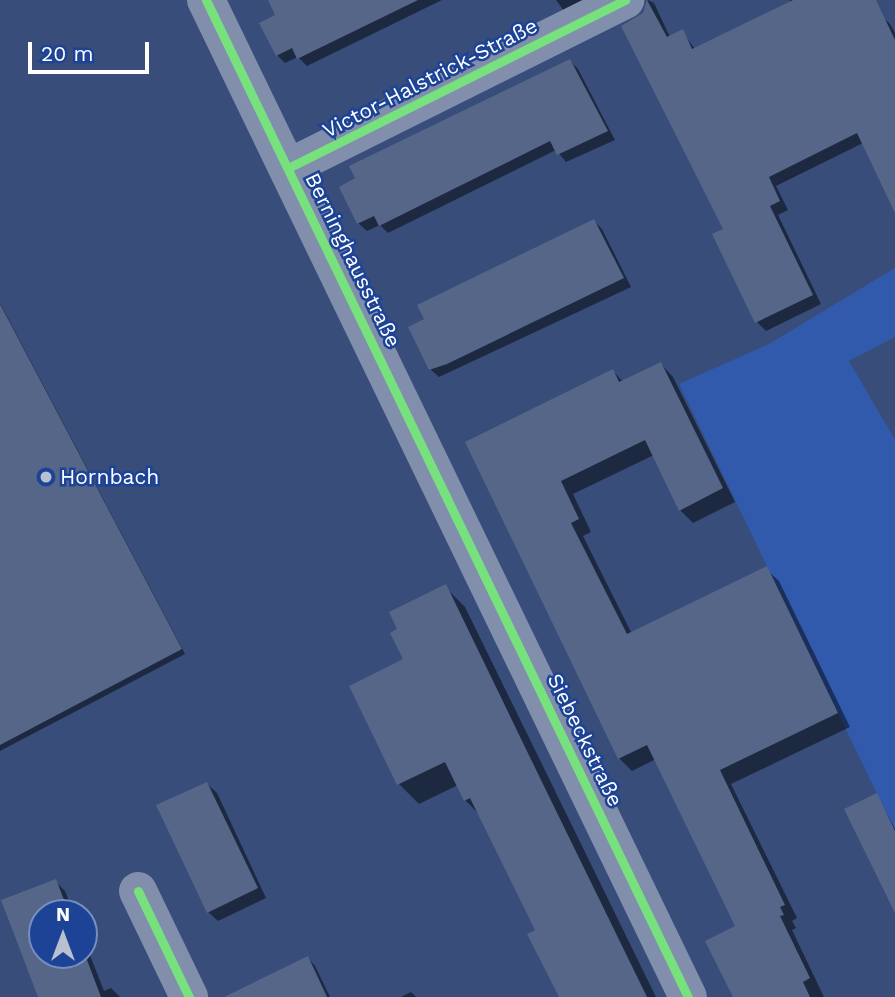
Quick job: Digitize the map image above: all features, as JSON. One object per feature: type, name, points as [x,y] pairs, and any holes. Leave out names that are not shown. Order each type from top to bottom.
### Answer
[{"type":"street","name":"Berninghausstraße","points":[[206,0],[449,499]]},
{"type":"street","name":"Victor-Halstrick-Straße","points":[[288,168],[625,0]]},
{"type":"street","name":"Siebeckstraße","points":[[449,499],[688,997]]},
{"type":"street","points":[[138,891],[189,997]]},
{"type":"shaded area","points":[[895,268],[895,337],[849,361],[895,440],[895,831],[679,384],[769,344]]},
{"type":"building","points":[[268,0],[418,0],[297,59],[292,48],[276,56],[259,23],[275,15]]},
{"type":"building","points":[[647,0],[667,37],[683,29],[692,49],[793,0],[876,0],[895,40],[895,213],[857,133],[769,177],[780,201],[770,206],[813,295],[755,323],[712,234],[723,229],[621,26],[643,13]]},
{"type":"building","points":[[570,59],[608,131],[557,155],[550,141],[379,226],[374,216],[357,224],[339,187],[355,178],[349,166]]},
{"type":"building","points":[[594,219],[624,278],[447,364],[429,370],[408,327],[424,319],[417,305]]},
{"type":"building","name":"Hornbach","points":[[0,304],[182,649],[0,745]]},
{"type":"building","points":[[661,362],[723,488],[679,511],[645,440],[561,481],[579,519],[571,523],[627,634],[767,566],[838,713],[720,770],[785,905],[780,907],[784,915],[780,916],[810,978],[803,982],[810,997],[733,997],[705,941],[735,926],[647,745],[618,759],[465,442],[613,369],[619,382]]},
{"type":"building","points":[[446,584],[647,997],[559,997],[527,934],[535,930],[470,798],[464,801],[445,762],[397,785],[349,686],[403,659],[390,633],[397,629],[389,612]]},
{"type":"building","points":[[207,782],[258,888],[207,913],[156,805]]},
{"type":"building","points":[[877,793],[895,831],[895,913],[844,809]]},
{"type":"building","points":[[56,879],[64,899],[28,899],[28,969],[90,969],[101,997],[38,997],[1,900]]},
{"type":"building","points":[[308,956],[327,997],[224,997]]},
{"type":"cycle path","points":[[206,0],[688,997]]},
{"type":"cycle path","points":[[288,168],[625,0]]},
{"type":"cycle path","points":[[138,891],[189,997]]},
{"type":"place","name":"Hornbach","points":[[46,477]]}]
